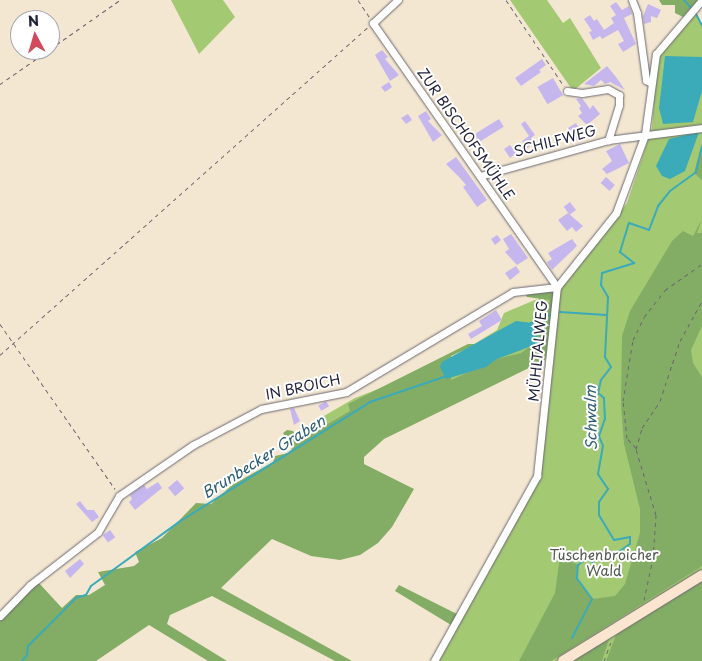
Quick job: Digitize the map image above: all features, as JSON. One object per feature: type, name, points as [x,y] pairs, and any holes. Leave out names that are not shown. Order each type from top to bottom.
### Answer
[{"type":"main road","points":[[563,661],[702,575]]},
{"type":"street","points":[[373,23],[398,0]]},
{"type":"street","points":[[632,0],[637,13],[646,80],[651,83]]},
{"type":"street","name":"MÜHLTALWEG","points":[[434,661],[537,476],[557,287],[616,213],[645,134],[651,83],[661,44],[700,3]]},
{"type":"street","name":"ZUR BISCHOFSMÜHLE","points":[[373,23],[557,287]]},
{"type":"street","name":"SCHILFWEG","points":[[567,91],[582,93],[608,88],[619,95],[620,105],[608,140]]},
{"type":"street","name":"SCHILFWEG","points":[[480,176],[608,140],[701,128]]},
{"type":"street","name":"IN BROICH","points":[[0,616],[30,585],[98,532],[119,496],[193,445],[261,409],[346,392],[513,292],[557,287]]},
{"type":"path","points":[[60,42],[120,0]]},
{"type":"path","points":[[0,355],[373,23],[358,0]]},
{"type":"path","points":[[506,0],[567,91]]},
{"type":"path","points":[[0,84],[35,60]]},
{"type":"path","points":[[644,605],[653,558],[656,515],[636,449],[627,438],[623,400],[633,340],[644,317],[665,290],[702,264]]},
{"type":"path","points":[[636,449],[642,428],[660,401],[680,341],[702,301]]},
{"type":"path","points":[[0,324],[95,457],[119,496]]},
{"type":"path","points":[[604,661],[612,640],[610,632]]},
{"type":"green space","points":[[171,0],[223,0],[235,17],[199,54]]},
{"type":"green space","points":[[510,0],[547,0],[563,23],[570,18],[601,68],[573,91]]},
{"type":"green space","points":[[659,0],[698,0],[683,17],[675,13],[675,5],[662,5]]},
{"type":"green space","name":"Tüschenbroicher Wald","points":[[696,12],[702,27],[702,661],[439,661],[538,478],[548,357],[305,469],[286,438],[355,398],[417,374],[463,351],[497,330],[504,313],[561,289],[627,203],[652,128],[657,58]]},
{"type":"green space","points":[[702,143],[702,180],[694,173]]},
{"type":"green space","points":[[702,219],[697,233],[702,233],[702,326],[691,350],[693,363],[702,377],[702,566],[551,661],[519,661],[555,593],[560,556],[578,565],[577,578],[592,599],[615,596],[625,584],[640,533],[640,509],[624,444],[621,404],[622,336],[630,311],[672,241],[683,231],[693,236]]},
{"type":"green space","points":[[555,291],[545,360],[384,439],[364,457],[364,464],[414,489],[392,527],[378,543],[360,555],[340,560],[311,556],[272,539],[221,588],[352,661],[335,661],[212,596],[170,615],[167,624],[227,661],[208,661],[149,625],[96,661],[0,661],[0,618],[38,582],[62,608],[76,595],[89,595],[105,585],[98,572],[134,566],[139,562],[135,552],[162,538],[196,503],[211,504],[232,485],[273,462],[275,456],[288,453],[292,449],[283,433],[287,430],[293,431],[299,441],[350,411],[348,404],[468,344],[477,344],[451,356],[451,380],[497,359],[521,353],[539,340],[537,330],[550,300],[527,297],[524,292]]},
{"type":"green space","points":[[702,581],[702,661],[606,661],[616,635]]},
{"type":"green space","points":[[399,585],[457,614],[451,625],[395,591]]},
{"type":"green space","points":[[609,639],[602,661],[572,661]]},
{"type":"water","points":[[665,56],[702,57],[702,91],[693,122],[663,124],[659,108]]},
{"type":"water","points":[[699,132],[685,171],[670,179],[662,176],[656,166],[669,139]]},
{"type":"water","points":[[516,321],[533,323],[539,340],[537,344],[497,359],[486,367],[446,379],[440,367],[442,362]]},
{"type":"building","points":[[616,2],[622,10],[629,6],[632,14],[624,18],[636,44],[623,52],[618,44],[624,41],[618,30],[602,39],[600,36],[593,40],[589,32],[592,31],[584,19],[590,15],[594,21],[597,19],[604,30],[614,23],[611,18],[616,15],[610,6]]},
{"type":"building","points":[[648,4],[661,10],[657,18],[651,16],[651,22],[644,24],[643,16]]},
{"type":"building","points":[[382,50],[388,57],[385,59],[399,75],[390,81],[375,55]]},
{"type":"building","points":[[542,59],[546,65],[539,70],[541,72],[521,86],[515,78]]},
{"type":"building","points":[[607,66],[625,90],[610,82],[605,84],[601,80],[594,86],[584,84]]},
{"type":"building","points":[[553,78],[563,95],[547,104],[537,87]]},
{"type":"building","points":[[389,82],[392,87],[385,92],[381,87]]},
{"type":"building","points":[[582,98],[590,109],[593,105],[600,114],[587,125],[578,116],[582,113],[579,108],[581,106],[576,99]]},
{"type":"building","points":[[426,111],[431,119],[428,121],[442,135],[433,142],[418,116]]},
{"type":"building","points":[[408,114],[412,120],[406,124],[401,118]]},
{"type":"building","points":[[499,119],[504,127],[479,142],[474,134]]},
{"type":"building","points":[[525,121],[535,135],[531,138],[534,143],[527,148],[522,141],[529,136],[521,124]]},
{"type":"building","points":[[576,123],[583,134],[573,142],[568,128]]},
{"type":"building","points":[[620,144],[629,163],[607,174],[602,169],[612,161],[606,151]]},
{"type":"building","points":[[510,145],[516,153],[510,158],[504,149]]},
{"type":"building","points":[[456,157],[487,200],[477,207],[463,187],[466,185],[446,164]]},
{"type":"building","points":[[606,177],[615,185],[610,191],[601,183]]},
{"type":"building","points":[[570,202],[576,210],[570,215],[564,207]]},
{"type":"building","points":[[568,213],[583,226],[576,232],[572,227],[567,231],[558,220]]},
{"type":"building","points":[[511,234],[528,258],[517,265],[505,252],[509,249],[503,239]]},
{"type":"building","points":[[497,235],[501,240],[495,245],[491,239]]},
{"type":"building","points":[[572,239],[577,246],[552,270],[547,262],[552,259],[548,253]]},
{"type":"building","points":[[516,266],[520,272],[510,280],[505,273]]},
{"type":"building","points":[[496,310],[502,320],[471,339],[468,334],[482,326],[479,321]]},
{"type":"building","points":[[326,401],[329,406],[321,411],[318,406]]},
{"type":"building","points":[[294,408],[300,421],[294,425],[290,409]]},
{"type":"building","points":[[177,480],[184,488],[175,496],[168,488]]},
{"type":"building","points":[[158,482],[162,488],[135,510],[129,502],[132,499],[130,495],[144,485],[147,489]]},
{"type":"building","points":[[80,501],[87,510],[94,510],[99,517],[92,522],[76,504]]},
{"type":"building","points":[[110,530],[115,537],[108,543],[103,535]]},
{"type":"building","points":[[80,559],[84,564],[70,578],[65,571]]},
{"type":"waterway","name":"Schwalm","points":[[684,0],[692,9]]},
{"type":"waterway","name":"Schwalm","points":[[695,12],[702,26]]},
{"type":"waterway","name":"Schwalm","points":[[572,638],[592,599],[577,578],[578,565],[586,559],[593,562],[605,552],[616,554],[630,544],[630,537],[614,540],[599,515],[599,502],[608,489],[598,474],[603,446],[599,436],[605,419],[604,398],[598,393],[601,380],[611,367],[605,357],[608,297],[601,285],[602,273],[634,263],[620,252],[629,223],[649,230],[658,206],[670,191],[696,172],[702,147]]},
{"type":"waterway","name":"Brunbecker Graben","points":[[560,312],[606,315]]},
{"type":"waterway","name":"Brunbecker Graben","points":[[531,323],[550,315]]},
{"type":"waterway","name":"Brunbecker Graben","points":[[22,661],[27,655],[28,646],[76,598],[86,595],[91,586],[179,522],[370,402],[447,376]]}]
